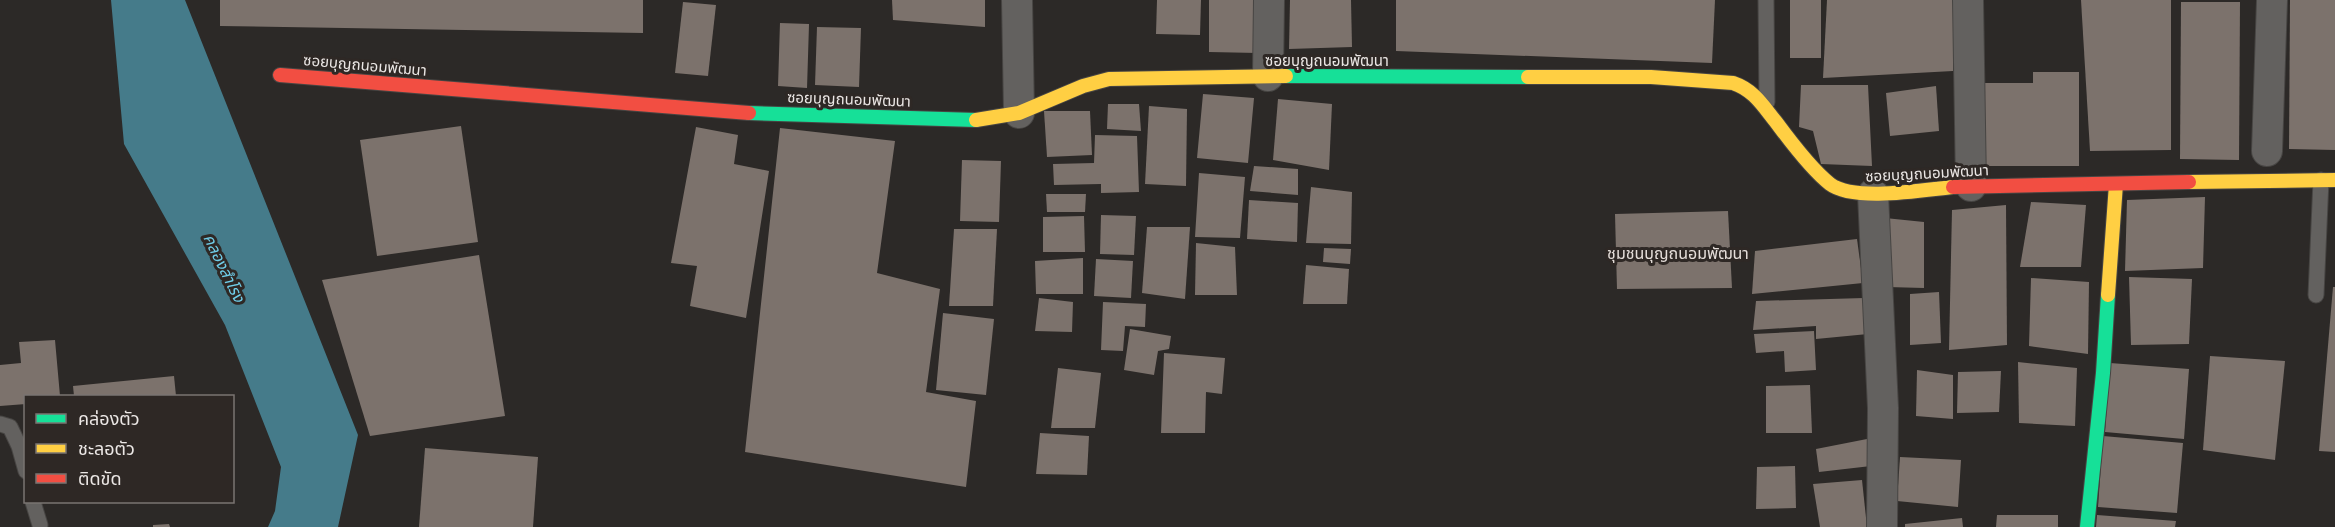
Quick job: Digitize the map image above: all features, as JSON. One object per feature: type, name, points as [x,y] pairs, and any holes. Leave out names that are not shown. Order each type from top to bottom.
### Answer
[{"type":"street","points":[[1017,0],[1019,113]]},
{"type":"street","points":[[1268,76],[1269,0]]},
{"type":"street","points":[[1968,0],[1971,186]]},
{"type":"street","points":[[2267,151],[2272,0]]},
{"type":"street","name":"ซอยบุญถนอมพัฒนา","points":[[280,75],[734,111],[969,121],[1019,113],[1083,86],[1109,79],[1268,76],[1651,77],[1733,82],[1745,87],[1793,145],[1830,184],[1841,190],[1873,194],[1971,186],[2328,180]]},
{"type":"street","points":[[2087,527],[2103,373],[2116,184]]},
{"type":"street","points":[[1873,194],[1883,408],[1882,527]]},
{"type":"lane","points":[[1766,0],[1767,111]]},
{"type":"lane","points":[[2316,295],[2328,180]]},
{"type":"lane","points":[[0,424],[10,428],[19,446],[24,464]]},
{"type":"lane","points":[[34,503],[40,525]]},
{"type":"water","name":"คลองสำโรง","points":[[111,0],[185,0],[358,435],[338,527],[268,527],[275,511],[281,467],[225,325],[124,144]]},
{"type":"building","points":[[220,0],[643,0],[643,33],[220,26]]},
{"type":"building","points":[[892,0],[985,0],[985,27],[893,20]]},
{"type":"building","points":[[1157,0],[1201,0],[1200,35],[1156,34]]},
{"type":"building","points":[[1209,0],[1259,0],[1258,53],[1209,52]]},
{"type":"building","points":[[1290,0],[1351,0],[1352,47],[1289,49]]},
{"type":"building","points":[[1396,0],[1715,0],[1712,63],[1396,51]]},
{"type":"building","points":[[1790,0],[1821,0],[1821,58],[1790,58]]},
{"type":"building","points":[[1827,0],[1955,0],[1953,71],[1823,78]]},
{"type":"building","points":[[2081,0],[2171,0],[2171,150],[2090,151]]},
{"type":"building","points":[[2290,0],[2335,0],[2335,150],[2289,149]]},
{"type":"building","points":[[683,2],[716,5],[708,76],[675,73]]},
{"type":"building","points":[[2181,2],[2240,2],[2239,160],[2180,159]]},
{"type":"building","points":[[780,23],[809,24],[807,88],[778,86]]},
{"type":"building","points":[[817,27],[861,28],[859,87],[815,85]]},
{"type":"building","points":[[2033,72],[2079,72],[2079,166],[1979,166],[1979,83],[2033,83]]},
{"type":"building","points":[[1801,85],[1868,85],[1872,166],[1821,164],[1813,131],[1799,127]]},
{"type":"building","points":[[1936,86],[1939,131],[1890,136],[1886,93]]},
{"type":"building","points":[[1203,94],[1254,98],[1248,163],[1197,158]]},
{"type":"building","points":[[1278,99],[1332,104],[1329,170],[1273,160]]},
{"type":"building","points":[[1108,104],[1139,104],[1141,131],[1107,129]]},
{"type":"building","points":[[1149,106],[1187,109],[1186,186],[1145,184]]},
{"type":"building","points":[[1044,111],[1090,111],[1092,155],[1047,157]]},
{"type":"building","points":[[461,126],[478,242],[377,256],[360,140]]},
{"type":"building","points":[[696,127],[738,135],[734,164],[769,171],[746,318],[690,306],[697,266],[671,263]]},
{"type":"building","points":[[780,128],[895,141],[877,273],[940,289],[926,392],[976,401],[966,487],[745,452]]},
{"type":"building","points":[[1095,135],[1137,136],[1139,192],[1101,193],[1101,184],[1054,185],[1053,164],[1094,163]]},
{"type":"building","points":[[962,160],[1001,161],[999,222],[960,221]]},
{"type":"building","points":[[1254,166],[1298,169],[1298,195],[1250,191]]},
{"type":"building","points":[[1199,173],[1245,177],[1240,238],[1195,237]]},
{"type":"building","points":[[1311,187],[1352,192],[1351,244],[1306,243]]},
{"type":"building","points":[[1046,194],[1086,194],[1085,212],[1047,212]]},
{"type":"building","points":[[2205,197],[2203,268],[2125,271],[2127,200]]},
{"type":"building","points":[[1249,200],[1298,203],[1297,242],[1247,239]]},
{"type":"building","points":[[2031,202],[2086,205],[2081,267],[2020,267]]},
{"type":"building","points":[[2006,205],[2007,345],[1949,350],[1952,210]]},
{"type":"building","points":[[1728,211],[1732,288],[1617,289],[1615,214]]},
{"type":"building","points":[[1101,215],[1136,216],[1134,255],[1100,254]]},
{"type":"building","points":[[1084,216],[1085,252],[1043,252],[1043,217]]},
{"type":"building","points":[[1885,218],[1924,222],[1924,288],[1887,287]]},
{"type":"building","points":[[1147,227],[1190,227],[1185,299],[1142,293]]},
{"type":"building","points":[[954,229],[997,229],[993,306],[949,306]]},
{"type":"building","points":[[1857,239],[1863,283],[1752,294],[1755,251]]},
{"type":"building","points":[[1196,243],[1235,247],[1237,295],[1195,295]]},
{"type":"building","points":[[1324,248],[1351,249],[1350,264],[1323,262]]},
{"type":"building","points":[[479,255],[505,416],[370,436],[322,280]]},
{"type":"building","points":[[1083,258],[1083,294],[1036,294],[1035,261]]},
{"type":"building","points":[[1096,259],[1133,261],[1131,298],[1094,296]]},
{"type":"building","points":[[1306,265],[1349,269],[1347,304],[1303,304]]},
{"type":"building","points":[[2129,277],[2192,279],[2189,344],[2131,345]]},
{"type":"building","points":[[2031,278],[2089,282],[2088,354],[2029,346]]},
{"type":"building","points":[[2333,287],[2335,287],[2335,452],[2319,451]]},
{"type":"building","points":[[1939,292],[1941,343],[1910,345],[1910,294]]},
{"type":"building","points":[[1039,298],[1073,302],[1072,332],[1035,331]]},
{"type":"building","points":[[1864,298],[1868,334],[1816,339],[1816,326],[1753,330],[1756,301]]},
{"type":"building","points":[[1103,302],[1146,304],[1145,327],[1125,326],[1123,351],[1101,350]]},
{"type":"building","points":[[943,313],[994,319],[986,395],[936,390]]},
{"type":"building","points":[[1130,329],[1171,336],[1169,349],[1158,351],[1154,375],[1124,370]]},
{"type":"building","points":[[1814,331],[1816,370],[1785,372],[1784,351],[1756,353],[1754,334]]},
{"type":"building","points":[[55,340],[60,395],[24,395],[24,404],[0,406],[0,365],[21,363],[19,342]]},
{"type":"building","points":[[1164,353],[1225,358],[1222,394],[1206,392],[1205,433],[1161,433]]},
{"type":"building","points":[[2210,356],[2285,361],[2275,460],[2203,450]]},
{"type":"building","points":[[2018,362],[2077,368],[2075,426],[2019,423]]},
{"type":"building","points":[[2110,363],[2189,369],[2184,439],[2105,432]]},
{"type":"building","points":[[1058,368],[1101,373],[1095,428],[1051,428]]},
{"type":"building","points":[[1917,370],[1953,375],[1953,419],[1916,416]]},
{"type":"building","points":[[2001,371],[1999,412],[1957,413],[1958,372]]},
{"type":"building","points":[[174,376],[176,395],[74,395],[73,386]]},
{"type":"building","points":[[1810,385],[1812,433],[1766,433],[1766,386]]},
{"type":"building","points":[[1040,433],[1089,436],[1087,475],[1036,474]]},
{"type":"building","points":[[2103,436],[2183,443],[2177,513],[2098,507]]},
{"type":"building","points":[[1867,439],[1871,466],[1819,472],[1816,449]]},
{"type":"building","points":[[425,448],[538,457],[533,527],[419,527]]},
{"type":"building","points":[[1900,457],[1961,460],[1958,507],[1897,501]]},
{"type":"building","points":[[1795,466],[1796,508],[1756,509],[1757,467]]},
{"type":"building","points":[[1862,480],[1867,527],[1820,527],[1813,484]]},
{"type":"building","points":[[1997,515],[2058,515],[2058,527],[1996,527]]},
{"type":"building","points":[[2097,515],[2176,521],[2175,527],[2096,527]]},
{"type":"building","points":[[1962,518],[1963,527],[1905,527],[1905,524]]},
{"type":"building","points":[[169,524],[170,527],[153,527],[153,525]]},
{"type":"traffic: fast","points":[[1286,76],[1528,77]]},
{"type":"traffic: fast","points":[[749,113],[976,120]]},
{"type":"traffic: fast","points":[[2087,527],[2103,373],[2108,295]]},
{"type":"traffic: slow","points":[[976,120],[1019,113],[1083,86],[1109,79],[1286,76]]},
{"type":"traffic: slow","points":[[1528,77],[1651,77],[1733,83],[1747,90],[1757,99],[1794,146],[1830,184],[1841,189],[1872,194],[1953,187]]},
{"type":"traffic: slow","points":[[2189,182],[2335,180]]},
{"type":"traffic: slow","points":[[2108,295],[2116,184]]},
{"type":"traffic: jam","points":[[280,75],[749,113]]},
{"type":"traffic: jam","points":[[1953,187],[2189,182]]},
{"type":"district","name":"ชุมชนบุญถนอมพัฒนา","points":[[1678,253]]}]
